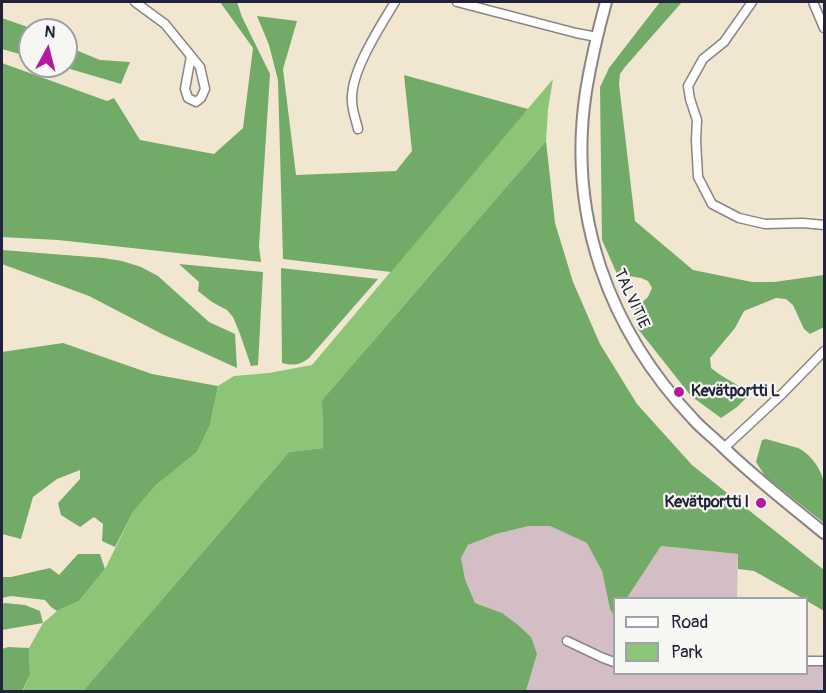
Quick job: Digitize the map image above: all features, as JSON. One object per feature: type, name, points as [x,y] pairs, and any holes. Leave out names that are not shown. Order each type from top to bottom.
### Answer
[{"type":"street","points":[[137,2],[165,24],[200,67],[206,89],[196,102],[188,98],[185,89],[191,56]]},
{"type":"street","points":[[358,129],[352,100],[357,72],[395,2]]},
{"type":"street","points":[[457,2],[597,37]]},
{"type":"street","name":"TALVITIE","points":[[606,2],[586,90],[582,150],[589,228],[605,283],[638,350],[687,413],[734,459],[825,533]]},
{"type":"street","points":[[752,2],[724,42],[703,59],[688,86],[697,120],[698,177],[712,204],[739,218],[765,224],[825,225]]},
{"type":"street","points":[[813,2],[825,28]]},
{"type":"street","points":[[724,448],[825,351]]},
{"type":"street","points":[[567,641],[613,661]]},
{"type":"street","points":[[808,661],[825,661]]},
{"type":"shaded area","points":[[529,526],[550,526],[588,543],[602,571],[613,614],[613,675],[808,675],[808,657],[824,656],[824,691],[526,691],[537,654],[502,613],[475,603],[465,579],[461,558],[468,545],[496,534]]},
{"type":"shaded area","points":[[661,546],[738,554],[737,597],[628,597]]},
{"type":"green space","points":[[220,2],[237,2],[270,74],[259,246],[261,262],[58,240],[2,237],[2,63],[18,69],[18,78],[43,78],[107,101],[114,98],[140,140],[214,154],[243,128],[253,48]]},
{"type":"green space","points":[[660,2],[682,2],[620,74],[619,84],[635,221],[693,270],[752,282],[774,282],[824,275],[824,327],[810,334],[804,329],[793,305],[786,299],[776,298],[744,311],[735,328],[710,358],[711,368],[750,394],[721,418],[691,396],[638,329],[635,309],[648,297],[652,288],[648,281],[641,278],[617,274],[602,240],[600,87],[609,68]]},
{"type":"green space","points":[[257,16],[297,21],[283,69],[296,175],[396,171],[412,151],[404,75],[528,109],[391,272],[283,259],[278,80],[269,45]]},
{"type":"green space","points":[[2,18],[18,24],[18,54],[2,49]]},
{"type":"green space","points":[[78,51],[100,60],[130,62],[121,84],[78,71]]},
{"type":"green space","points":[[553,79],[546,141],[322,400],[323,448],[289,452],[83,691],[22,692],[30,675],[29,648],[43,623],[57,611],[79,601],[105,569],[133,512],[155,486],[197,452],[210,425],[218,386],[234,376],[269,373],[312,365]]},
{"type":"green space","points":[[546,141],[555,223],[573,282],[600,344],[637,404],[692,465],[824,570],[824,611],[808,602],[808,597],[800,597],[754,571],[738,569],[738,554],[661,546],[628,597],[613,597],[613,614],[602,571],[587,543],[550,526],[529,526],[496,534],[468,545],[461,558],[465,579],[475,603],[502,613],[531,637],[537,654],[526,691],[83,691],[289,452],[323,448],[322,400]]},
{"type":"green space","points":[[2,250],[103,258],[141,267],[158,276],[209,322],[235,334],[237,368],[162,334],[89,296],[2,264]]},
{"type":"green space","points":[[179,264],[263,272],[258,365],[251,366],[233,317],[227,310],[198,291],[199,282]]},
{"type":"green space","points":[[281,268],[378,279],[309,358],[297,364],[290,364],[282,363]]},
{"type":"green space","points":[[63,343],[152,374],[218,386],[210,425],[197,452],[155,486],[133,512],[115,547],[102,541],[103,524],[94,517],[80,527],[61,515],[58,503],[80,479],[80,470],[57,479],[33,497],[21,539],[2,534],[2,352]]},
{"type":"green space","points":[[766,439],[798,448],[816,464],[824,485],[824,523],[765,476],[756,462],[762,440]]},
{"type":"green space","points":[[78,554],[100,554],[105,569],[79,601],[57,611],[45,600],[11,596],[2,598],[2,577],[50,568],[59,575]]},
{"type":"green space","points":[[2,604],[25,605],[40,611],[43,623],[2,630]]},
{"type":"green space","points":[[29,648],[30,675],[22,691],[2,691],[2,649]]},
{"type":"place","name":"Kevätportti L","points":[[679,392]]},
{"type":"place","name":"Kevätportti I","points":[[761,503]]}]
